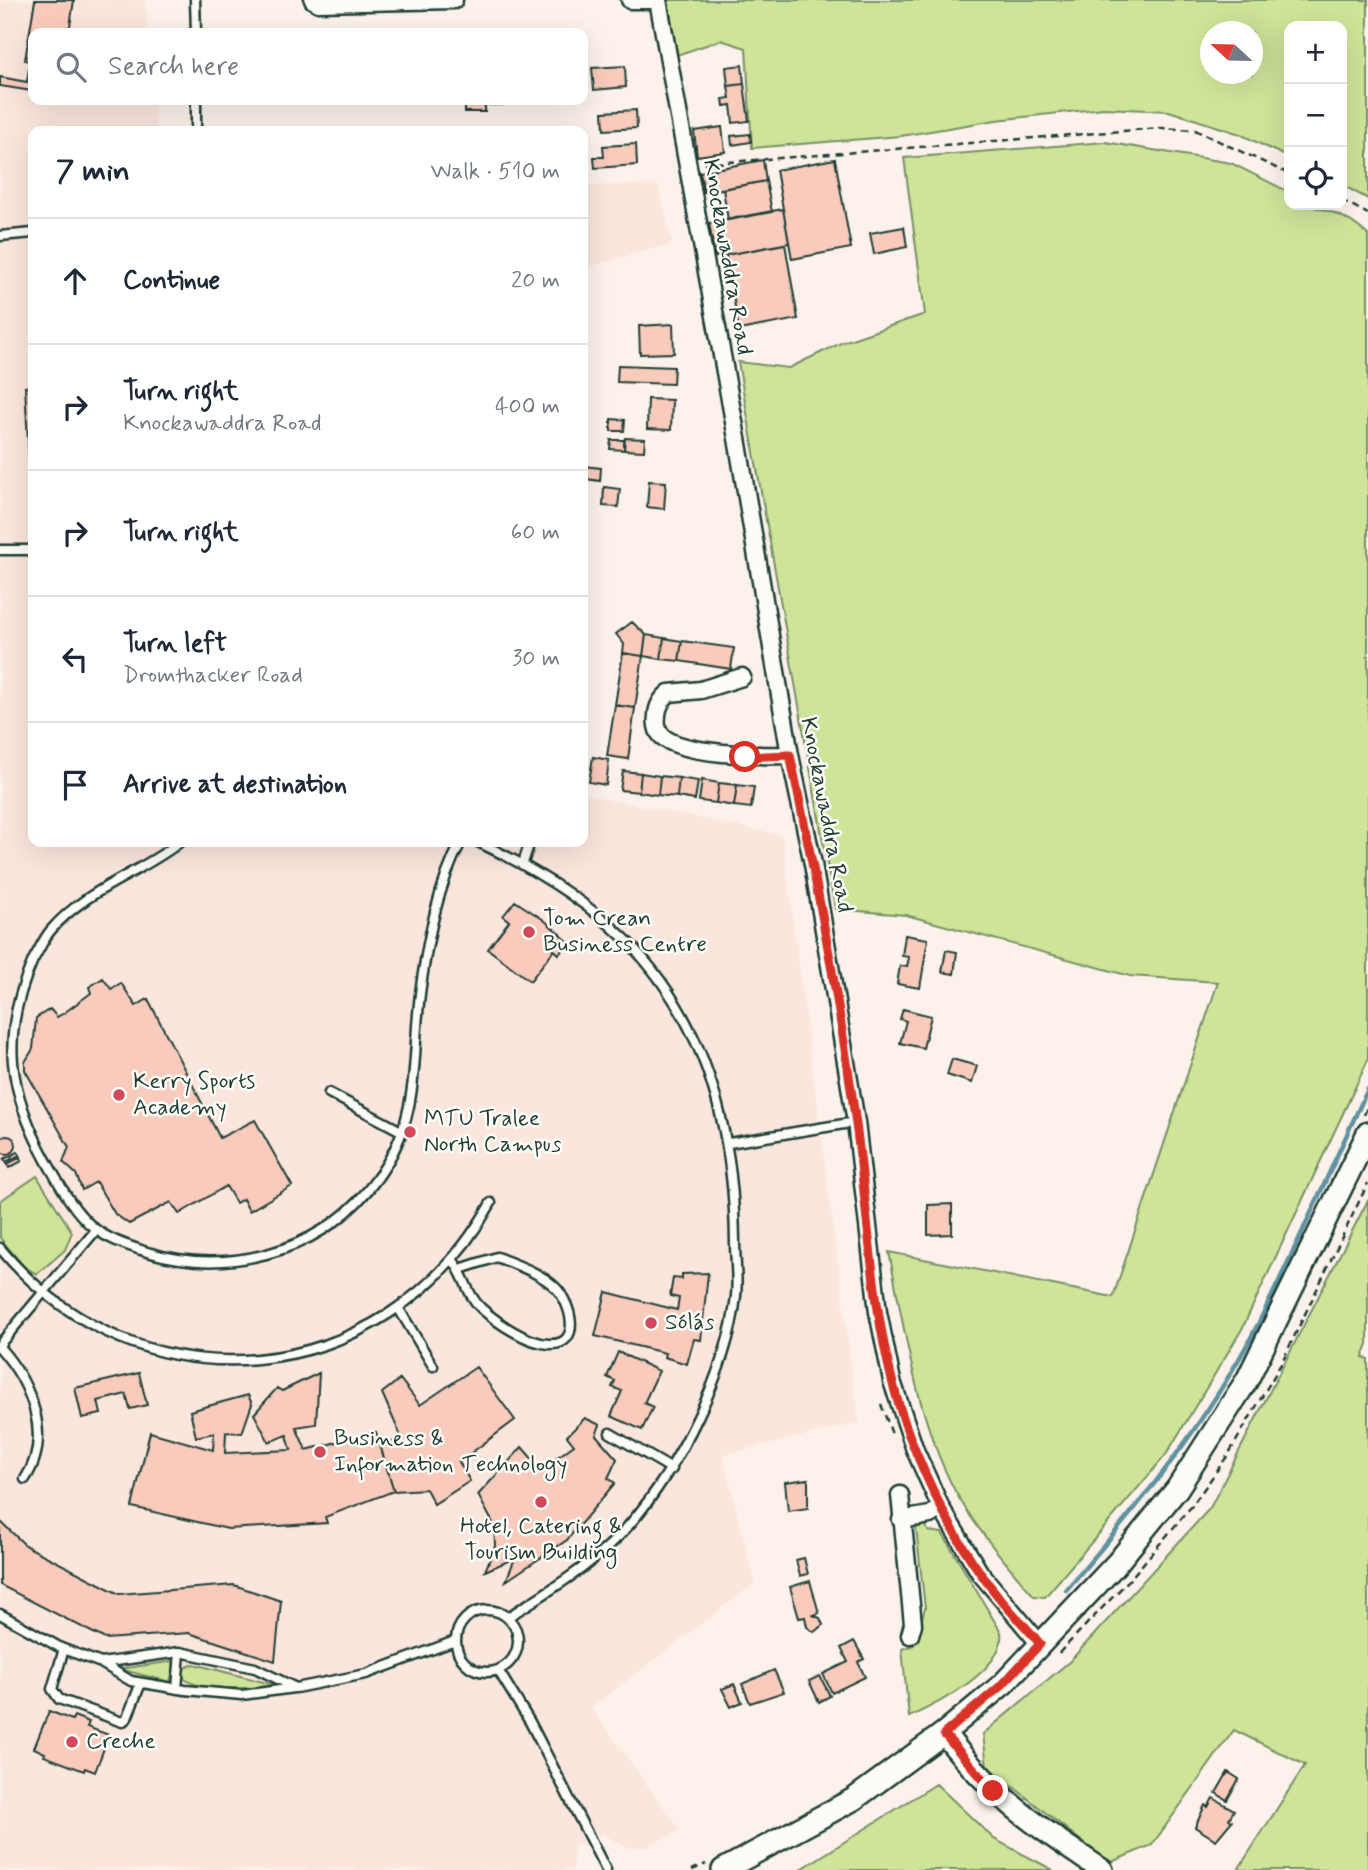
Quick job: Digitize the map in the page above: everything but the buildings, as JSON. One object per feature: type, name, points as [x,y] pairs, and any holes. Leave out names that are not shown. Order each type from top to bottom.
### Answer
[{"type":"street","points":[[313,0],[319,3],[454,0]]},
{"type":"street","points":[[630,0],[658,0]]},
{"type":"street","name":"Knockawaddra Road","points":[[658,0],[790,755],[813,864],[856,1122],[878,1311],[892,1381],[915,1450],[941,1508],[986,1581],[1040,1644]]},
{"type":"street","points":[[742,677],[701,690],[669,693],[657,710],[656,725],[661,736],[674,744],[745,757],[790,755]]},
{"type":"street","points":[[723,1870],[853,1799],[944,1734],[1003,1684],[1118,1563],[1177,1489],[1210,1441],[1273,1330],[1365,1125]]},
{"type":"street","points":[[900,1496],[913,1624],[911,1635]]},
{"type":"street","points":[[901,1520],[930,1515],[941,1508]]},
{"type":"street","points":[[944,1734],[993,1791],[1021,1815],[1102,1870]]},
{"type":"lane","points":[[195,0],[196,28]]},
{"type":"lane","points":[[196,105],[196,126]]},
{"type":"lane","points":[[0,236],[28,233]]},
{"type":"lane","points":[[0,550],[28,550]]},
{"type":"lane","points":[[172,847],[88,897],[50,931],[25,975],[9,1013],[9,1059],[15,1092],[25,1116],[64,1192],[96,1230],[122,1244],[182,1260],[213,1263],[280,1250],[307,1238],[352,1206],[382,1171],[403,1132],[414,1087],[421,985],[446,870],[458,847]]},
{"type":"lane","points":[[489,847],[523,863],[585,905],[625,939],[658,979],[688,1024],[712,1080],[729,1143],[735,1203],[736,1296],[711,1386],[672,1469],[629,1526],[555,1587],[508,1617]]},
{"type":"lane","points":[[523,863],[528,847]]},
{"type":"lane","points":[[329,1093],[403,1132]]},
{"type":"lane","points":[[729,1143],[856,1122]]},
{"type":"lane","points":[[0,1248],[44,1294],[127,1343],[198,1360],[276,1357],[340,1338],[399,1309],[452,1259],[473,1235],[491,1203]]},
{"type":"lane","points":[[25,1479],[38,1453],[34,1411],[20,1374],[0,1346],[96,1230]]},
{"type":"lane","points":[[452,1259],[460,1269],[473,1299],[483,1310],[526,1338],[555,1344],[569,1332],[572,1319],[566,1299],[553,1285],[537,1275],[497,1257],[460,1269]]},
{"type":"lane","points":[[399,1309],[433,1366]]},
{"type":"lane","points":[[610,1433],[672,1469]]},
{"type":"lane","points":[[492,1609],[508,1617],[516,1628],[518,1646],[512,1660],[499,1670],[482,1672],[469,1666],[458,1653],[455,1642],[461,1622],[475,1611],[492,1609]]},
{"type":"lane","points":[[0,1614],[64,1649],[101,1663],[131,1681],[177,1689],[242,1695],[296,1688],[366,1674],[455,1642]]},
{"type":"lane","points":[[64,1649],[52,1689],[59,1699],[122,1722],[127,1718],[141,1683]]},
{"type":"lane","points":[[101,1663],[180,1652],[255,1668],[296,1688]]},
{"type":"lane","points":[[177,1689],[180,1652]]},
{"type":"lane","points":[[499,1670],[530,1721],[606,1870]]},
{"type":"path","points":[[687,166],[1160,128],[1195,130],[1284,172]]},
{"type":"path","points":[[1347,203],[1368,214]]},
{"type":"path","points":[[1365,1125],[1368,1105]]},
{"type":"shaded area","name":"MTU Tralee North Campus","points":[[0,0],[145,0],[147,28],[28,28],[28,105],[154,105],[156,126],[28,126],[28,847],[588,847],[588,795],[782,835],[859,1423],[723,1455],[755,1583],[591,1708],[680,1830],[647,1847],[628,1848],[604,1835],[574,1847],[573,1870],[0,1870]]},
{"type":"shaded area","points":[[658,184],[672,244],[588,267],[588,186]]},
{"type":"green space","points":[[668,0],[1368,0],[1368,199],[1347,188],[1347,21],[1284,21],[1284,156],[1240,134],[1169,111],[1104,108],[996,120],[901,136],[752,148],[746,48],[721,40],[677,55]]},
{"type":"green space","points":[[1105,142],[1231,163],[1284,190],[1284,210],[1331,212],[1351,221],[1368,235],[1368,1060],[1242,1329],[1166,1455],[1045,1597],[1034,1596],[991,1544],[962,1503],[941,1461],[913,1373],[889,1252],[1113,1297],[1218,982],[1130,976],[906,915],[835,909],[738,362],[789,368],[843,342],[925,314],[904,158]]},
{"type":"green space","points":[[37,1176],[72,1232],[65,1250],[37,1274],[24,1267],[0,1238],[0,1201]]},
{"type":"green space","points":[[1368,1200],[1368,1344],[1363,1357],[1368,1359],[1368,1870],[1239,1868],[1305,1765],[1234,1730],[1152,1845],[1109,1863],[987,1766],[983,1734],[1070,1661],[1210,1508]]},
{"type":"green space","points":[[926,1525],[928,1531],[942,1533],[1001,1632],[1000,1646],[982,1672],[968,1683],[909,1717],[902,1649],[914,1645],[925,1608],[916,1528]]},
{"type":"green space","points":[[175,1661],[170,1682],[119,1669]]},
{"type":"green space","points":[[194,1664],[279,1686],[228,1688],[200,1685],[189,1682],[182,1676],[182,1669]]},
{"type":"green space","points":[[936,1784],[994,1839],[1053,1870],[800,1870]]},
{"type":"waterway","points":[[1066,1590],[1170,1463],[1217,1395],[1258,1324],[1368,1089]]},
{"type":"place","name":"Tom Crean Business Centre","points":[[529,932]]},
{"type":"place","name":"Kerry Sports Academy","points":[[119,1095]]},
{"type":"place","name":"MTU Tralee North Campus","points":[[410,1132]]},
{"type":"place","name":"Sólás","points":[[651,1323]]},
{"type":"place","name":"Business & Information Technology","points":[[320,1452]]},
{"type":"place","name":"Hotel, Catering & Tourism Building","points":[[541,1502]]},
{"type":"place","name":"Creche","points":[[72,1742]]},
{"type":"route","points":[[745,757],[790,755],[813,864],[856,1122],[878,1311],[897,1403],[941,1508],[970,1558],[998,1597],[1040,1644],[1003,1684],[944,1734],[993,1791]]}]
